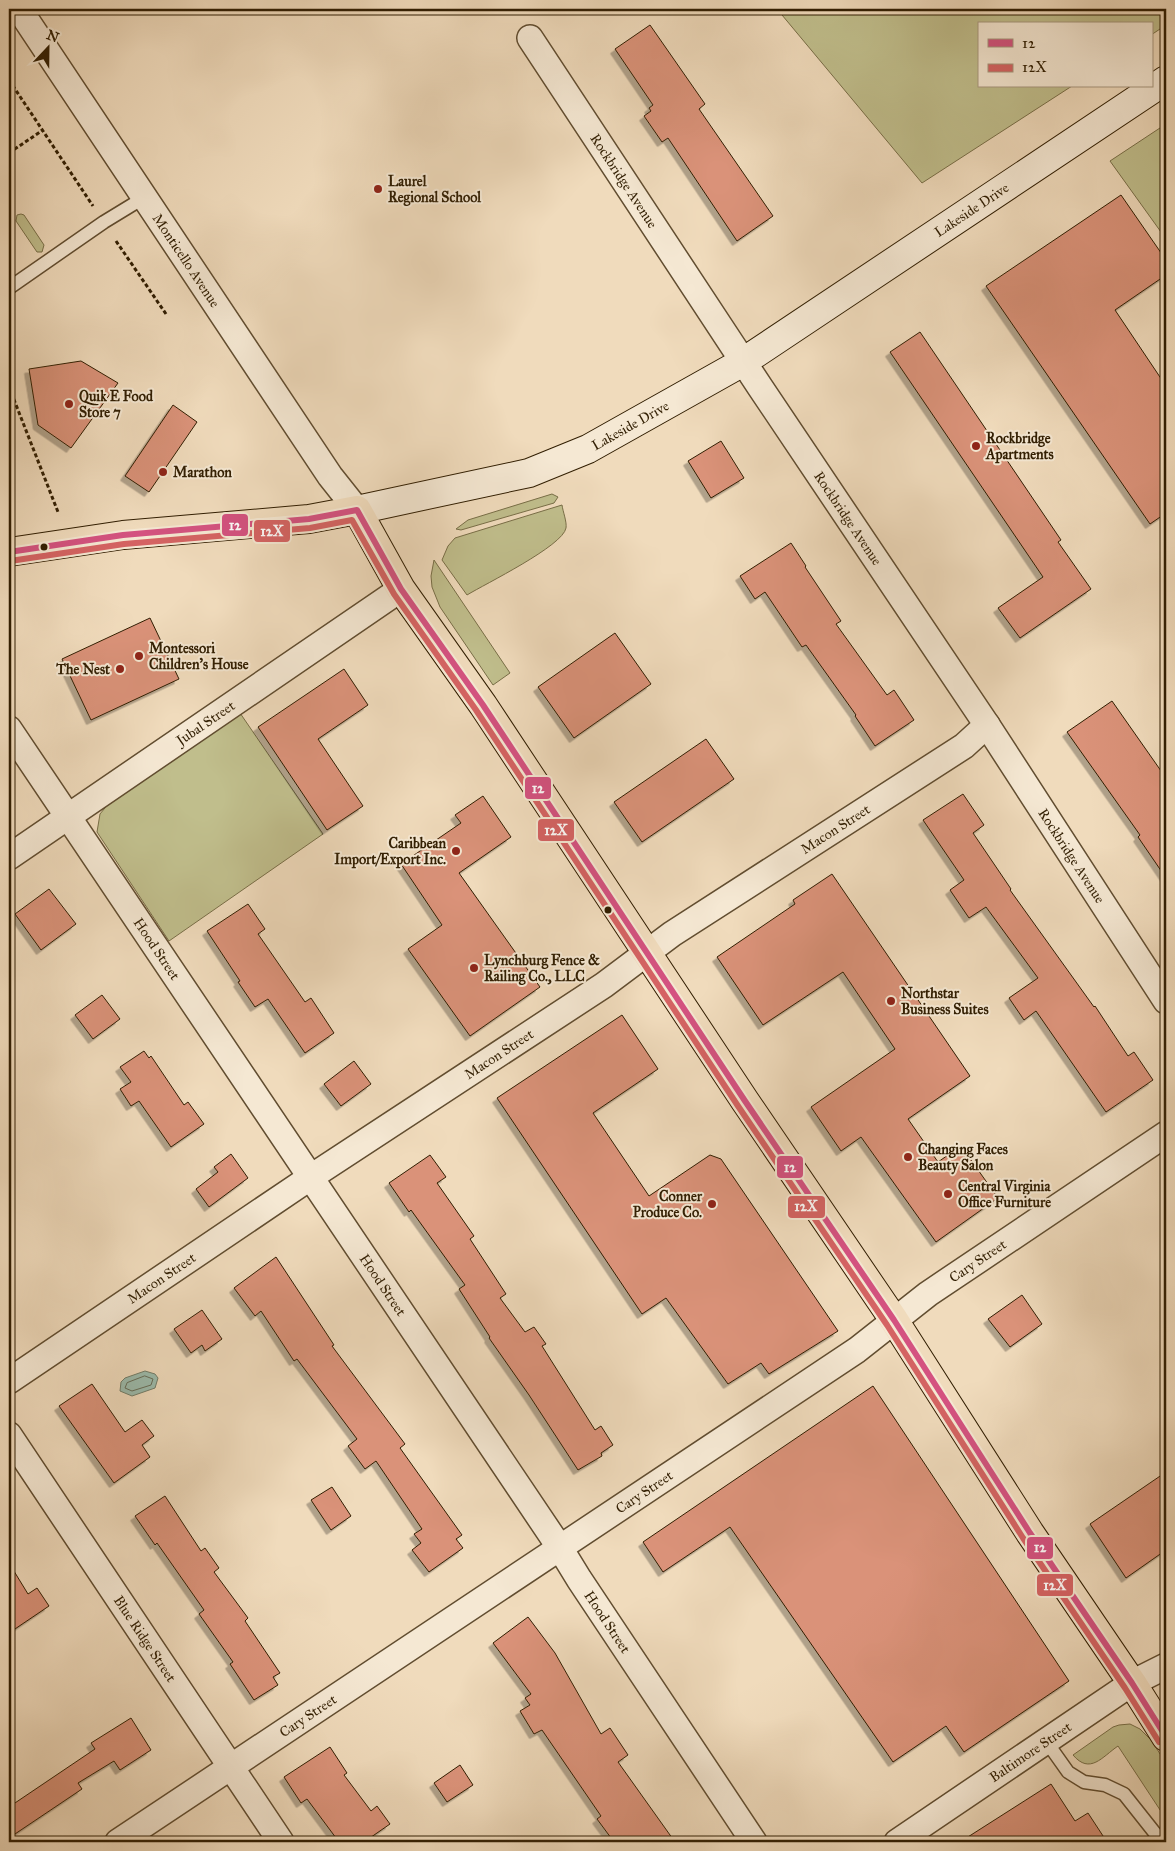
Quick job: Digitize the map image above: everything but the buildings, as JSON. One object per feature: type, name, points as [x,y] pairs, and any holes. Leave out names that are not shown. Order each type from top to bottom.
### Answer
[{"type":"main road","name":"Lakeside Drive","points":[[9,552],[123,536],[309,520],[529,474],[588,449],[743,362],[1166,80]]},
{"type":"main road","points":[[357,510],[401,589],[483,705],[745,1101],[894,1320],[1030,1534],[1132,1683],[1166,1737]]},
{"type":"street","name":"Monticello Avenue","points":[[19,9],[330,476],[357,510]]},
{"type":"street","name":"Rockbridge Avenue","points":[[530,38],[743,362],[987,726],[1166,1000]]},
{"type":"street","name":"Jubal Street","points":[[9,857],[401,589]]},
{"type":"street","name":"Macon Street","points":[[9,1381],[311,1177],[592,993],[672,934],[964,746],[987,726]]},
{"type":"street","name":"Hood Street","points":[[9,729],[560,1548],[584,1588],[754,1842]]},
{"type":"street","name":"Cary Street","points":[[118,1842],[857,1350],[928,1294],[1166,1134]]},
{"type":"street","name":"Blue Ridge Street","points":[[9,1435],[281,1842]]},
{"type":"street","name":"Baltimore Street","points":[[897,1842],[1132,1683],[1166,1666]]},
{"type":"lane","points":[[9,288],[104,222],[144,197]]},
{"type":"lane","points":[[1046,1741],[1068,1772],[1084,1782],[1105,1784],[1124,1794],[1162,1842]]},
{"type":"path","points":[[9,80],[98,212]]},
{"type":"path","points":[[9,92],[14,88]]},
{"type":"path","points":[[9,153],[42,130]]},
{"type":"path","points":[[116,241],[166,314]]},
{"type":"path","points":[[9,387],[58,512]]},
{"type":"shaded area","points":[[777,9],[1166,9],[1166,25],[1152,34],[1152,22],[978,22],[978,88],[1069,88],[922,183]]},
{"type":"shaded area","points":[[1166,124],[1166,239],[1110,161]]},
{"type":"shaded area","points":[[17,215],[24,215],[44,245],[42,252],[37,252],[16,221]]},
{"type":"shaded area","points":[[552,494],[558,497],[554,503],[461,530],[456,529],[468,520]]},
{"type":"shaded area","points":[[562,505],[566,528],[562,536],[538,554],[467,595],[442,560],[448,546],[455,538]]},
{"type":"shaded area","points":[[434,560],[510,673],[493,685],[440,607],[432,587],[431,576]]},
{"type":"shaded area","points":[[240,713],[323,834],[169,941],[97,832],[100,814],[109,803]]},
{"type":"shaded area","points":[[1130,1724],[1140,1729],[1151,1740],[1166,1763],[1166,1819],[1118,1746],[1101,1759],[1090,1764],[1079,1761],[1073,1755],[1113,1727]]},
{"type":"water","points":[[145,1371],[155,1374],[158,1378],[155,1388],[132,1396],[120,1391],[121,1382],[125,1378]]},
{"type":"transit line","name":"12","points":[[9,552],[123,535],[309,519],[357,510],[401,589],[483,705],[745,1101],[894,1320],[1030,1533],[1132,1683],[1166,1737]]},
{"type":"transit line","name":"12X","points":[[10,561],[124,544],[310,528],[352,520],[394,594],[476,710],[738,1106],[887,1325],[1023,1538],[1125,1688],[1159,1742]]},
{"type":"place","name":"Laurel Regional School","points":[[378,189]]},
{"type":"place","name":"Quik E Food Store 7","points":[[69,404]]},
{"type":"place","name":"Rockbridge Apartments","points":[[976,446]]},
{"type":"place","name":"Marathon","points":[[163,472]]},
{"type":"place","name":"Montessori Children's House","points":[[139,656]]},
{"type":"place","name":"The Nest","points":[[120,669]]},
{"type":"place","name":"Caribbean Import/Export Inc.","points":[[456,851]]},
{"type":"place","name":"Lynchburg Fence & Railing Co., LLC","points":[[474,968]]},
{"type":"place","name":"Northstar Business Suites","points":[[891,1001]]},
{"type":"place","name":"Changing Faces Beauty Salon","points":[[908,1157]]},
{"type":"place","name":"Central Virginia Office Furniture","points":[[948,1194]]},
{"type":"place","name":"Conner Produce Co.","points":[[712,1204]]}]
